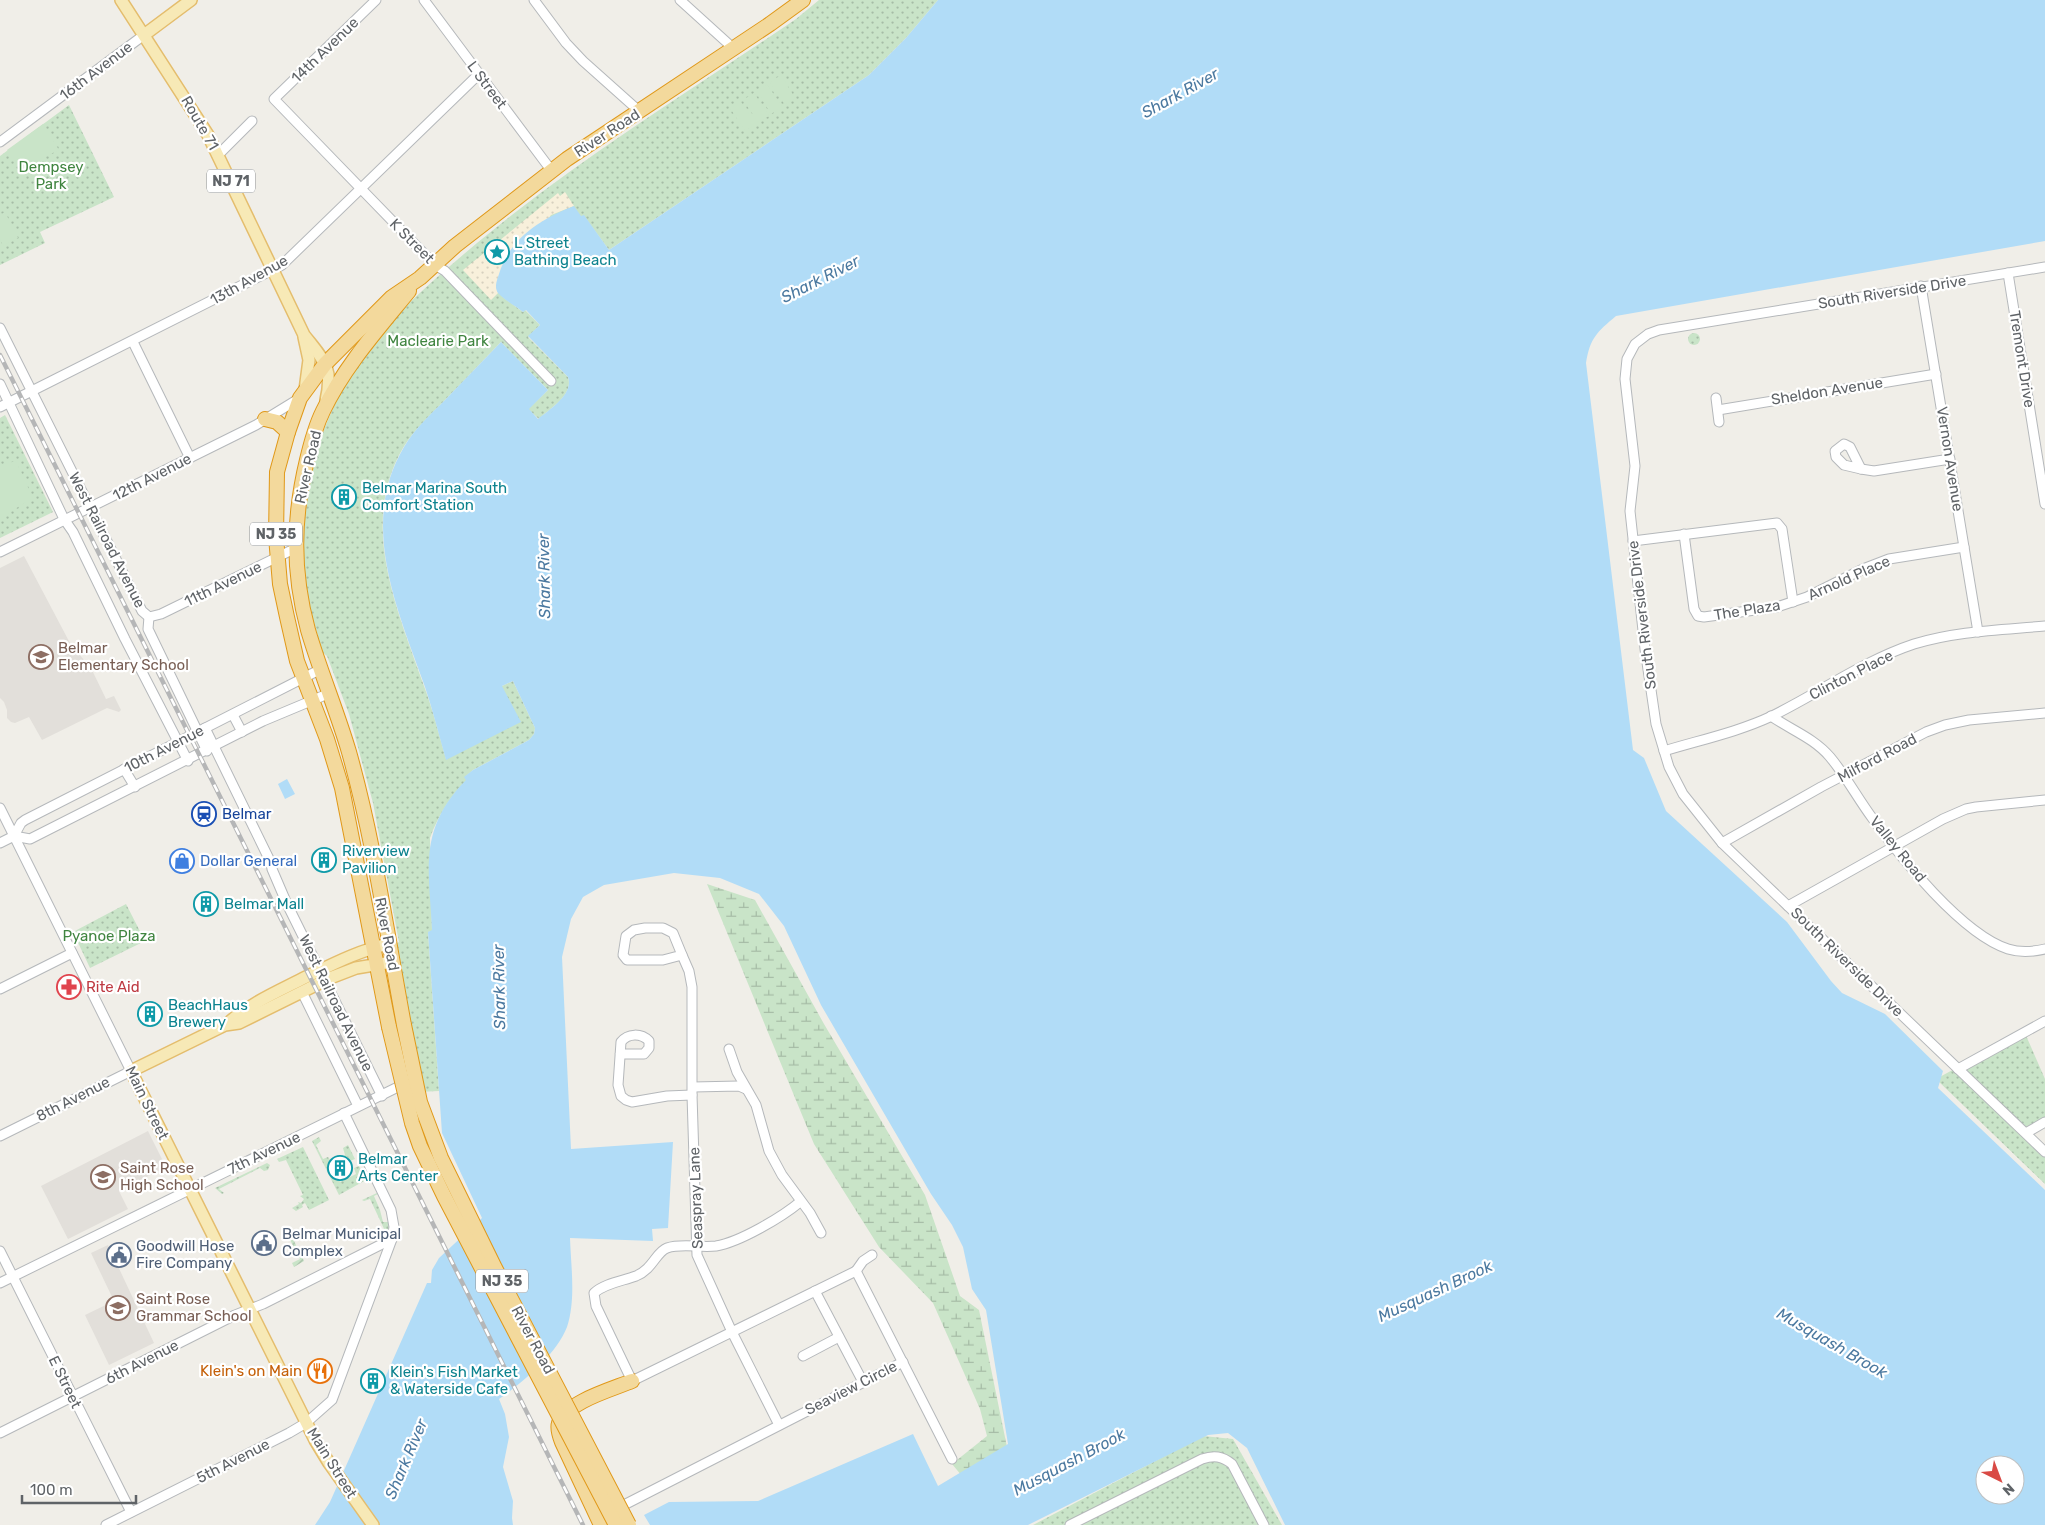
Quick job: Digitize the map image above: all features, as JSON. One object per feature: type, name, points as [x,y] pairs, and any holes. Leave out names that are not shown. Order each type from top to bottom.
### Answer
[{"type":"highway","name":"River Road","points":[[616,1525],[444,1196],[420,1146],[406,1104],[342,788],[330,745],[297,661],[286,618],[280,584],[278,557],[276,517],[277,472],[288,432],[303,394],[326,364],[392,297],[420,278],[551,170],[803,0]]},
{"type":"highway","name":"River Road","points":[[420,278],[358,354],[323,411],[311,444],[300,488],[296,525],[296,548],[301,601],[308,629],[349,751],[362,806],[420,1102],[441,1158],[495,1268],[629,1525]]},
{"type":"highway","points":[[265,419],[277,422],[288,432]]},
{"type":"highway","points":[[601,1525],[562,1442],[558,1431],[559,1423],[567,1411],[582,1402],[632,1381]]},
{"type":"main road","name":"Route 71","points":[[121,0],[198,116],[304,335]]},
{"type":"main road","name":"16th Avenue","points":[[144,35],[191,0]]},
{"type":"main road","name":"NJ 71","points":[[304,335],[326,364]]},
{"type":"main road","name":"NJ 71","points":[[303,394],[309,360],[304,335]]},
{"type":"main road","points":[[323,411],[330,385],[326,364]]},
{"type":"main road","name":"8th Avenue","points":[[131,1071],[227,1024],[237,1015],[270,995],[322,975],[373,948],[389,944]]},
{"type":"main road","name":"8th Avenue","points":[[227,1024],[238,1023],[302,992],[322,975],[392,962]]},
{"type":"main road","name":"Main Street","points":[[131,1071],[306,1423],[329,1463],[373,1525]]},
{"type":"street","name":"14th Avenue","points":[[274,99],[376,0]]},
{"type":"street","name":"L Street","points":[[424,0],[551,170]]},
{"type":"street","points":[[534,0],[566,43],[583,61],[639,111]]},
{"type":"street","points":[[680,0],[733,48]]},
{"type":"street","name":"16th Avenue","points":[[0,142],[144,35]]},
{"type":"street","name":"13th Avenue","points":[[0,407],[133,342],[274,270],[289,260],[479,74]]},
{"type":"street","name":"K Street","points":[[274,99],[551,381]]},
{"type":"street","points":[[218,155],[252,121]]},
{"type":"street","name":"South Riverside Drive","points":[[2045,267],[1659,330],[1641,338],[1635,344],[1627,359],[1625,379],[1635,461],[1630,511],[1632,540],[1654,712],[1664,751],[1682,794],[1722,843],[2045,1152]]},
{"type":"street","name":"Tremont Drive","points":[[2008,273],[2045,504]]},
{"type":"street","name":"Vernon Avenue","points":[[1922,286],[1978,632]]},
{"type":"street","name":"West Railroad Avenue","points":[[0,328],[142,611],[149,617],[148,629],[271,863],[284,897],[382,1096]]},
{"type":"street","points":[[133,342],[190,458]]},
{"type":"street","name":"Sheldon Avenue","points":[[1718,410],[1936,374]]},
{"type":"street","name":"West Railroad Avenue","points":[[0,384],[64,518],[188,760]]},
{"type":"street","name":"12th Avenue","points":[[0,552],[64,518],[190,458],[265,419],[303,394]]},
{"type":"street","points":[[1716,398],[1719,422]]},
{"type":"street","points":[[1862,469],[1874,471],[1950,459]]},
{"type":"street","name":"The Plaza","points":[[1632,540],[1777,522],[1782,529],[1793,602],[1777,607],[1698,616],[1694,609],[1684,534]]},
{"type":"street","name":"Arnold Place","points":[[1793,602],[1863,569],[1889,559],[1964,547]]},
{"type":"street","name":"11th Avenue","points":[[149,617],[161,614],[296,548]]},
{"type":"street","name":"Clinton Place","points":[[1664,751],[1744,728],[1771,716],[1891,653],[1936,638],[2045,626]]},
{"type":"street","name":"10th Avenue","points":[[0,843],[14,836],[21,823],[25,820],[321,669]]},
{"type":"street","name":"10th Avenue","points":[[14,836],[30,839],[242,732],[312,699],[330,693]]},
{"type":"street","name":"Milford Road","points":[[1722,843],[1909,739],[1945,725],[1969,720],[2045,712]]},
{"type":"street","points":[[233,715],[242,732]]},
{"type":"street","name":"Valley Road","points":[[1771,716],[1787,727],[1810,738],[1830,757],[1894,846],[1940,898],[1987,939],[2016,951],[2031,952],[2045,949]]},
{"type":"street","points":[[124,769],[135,787]]},
{"type":"street","points":[[1788,906],[1943,819],[1966,809],[1987,805],[2045,800]]},
{"type":"street","name":"Main Street","points":[[0,808],[131,1071]]},
{"type":"street","name":"Seaspray Lane","points":[[682,955],[663,960],[626,960],[624,955],[626,936],[634,930],[645,928],[669,930],[675,936],[689,972],[692,987],[692,1091],[696,1246],[701,1266],[779,1425]]},
{"type":"street","points":[[0,989],[72,953]]},
{"type":"street","name":"West Railroad Avenue","points":[[302,992],[358,1106]]},
{"type":"street","points":[[1958,1068],[2045,1021]]},
{"type":"street","points":[[729,1049],[746,1089],[756,1105],[769,1151],[782,1175],[800,1202],[810,1213],[821,1233]]},
{"type":"street","points":[[620,1054],[618,1084],[621,1096],[632,1102],[692,1091],[739,1086],[746,1089]]},
{"type":"street","name":"8th Avenue","points":[[0,1136],[131,1071]]},
{"type":"street","name":"7th Avenue","points":[[0,1283],[358,1106],[382,1096],[421,1075]]},
{"type":"street","points":[[306,1423],[332,1400],[392,1239],[394,1227],[393,1216],[380,1186],[344,1113]]},
{"type":"street","points":[[2026,1133],[2045,1122]]},
{"type":"street","points":[[800,1202],[782,1216],[732,1242],[718,1246],[666,1248],[649,1268],[641,1274],[600,1288],[594,1293],[596,1306],[632,1381],[856,1271],[862,1261],[872,1255]]},
{"type":"street","name":"6th Avenue","points":[[0,1433],[392,1239]]},
{"type":"street","name":"E Street","points":[[0,1251],[131,1512]]},
{"type":"street","name":"Seaview Circle","points":[[620,1507],[663,1483],[903,1362],[856,1271]]},
{"type":"street","points":[[814,1290],[863,1382]]},
{"type":"street","points":[[803,1356],[839,1337]]},
{"type":"street","points":[[903,1362],[952,1459]]},
{"type":"street","name":"5th Avenue","points":[[106,1525],[123,1521],[131,1512],[306,1423]]},
{"type":"street","points":[[1070,1525],[1202,1459],[1213,1456],[1225,1459],[1237,1471],[1264,1525]]},
{"type":"shaded area","name":"Belmar Elementary School","points":[[24,556],[71,645],[91,668],[106,699],[114,696],[121,710],[119,712],[107,708],[42,740],[29,717],[15,723],[7,718],[7,710],[0,698],[0,568]]},
{"type":"shaded area","name":"Saint Rose High School","points":[[148,1131],[166,1167],[119,1191],[128,1209],[68,1239],[41,1186]]},
{"type":"shaded area","name":"Saint Rose Grammar School","points":[[108,1245],[154,1343],[109,1365],[85,1315],[114,1301],[91,1253]]},
{"type":"green space","name":"Maclearie Park","points":[[819,0],[938,0],[906,38],[869,75],[609,250],[584,216],[503,262],[497,288],[499,292],[523,312],[525,310],[540,325],[528,337],[568,377],[568,390],[560,401],[539,419],[528,409],[548,390],[501,342],[413,434],[403,448],[390,477],[384,507],[383,537],[387,568],[403,628],[430,704],[446,759],[502,686],[513,681],[535,728],[534,734],[529,740],[473,770],[465,777],[467,780],[445,807],[430,838],[432,931],[428,932],[439,1091],[418,1092],[390,947],[399,942],[373,803],[349,714],[327,656],[322,652],[307,593],[303,545],[306,504],[310,477],[319,444],[339,396],[357,366],[391,322],[448,268],[554,183],[796,19]]},
{"type":"green space","points":[[781,75],[795,98],[785,105],[770,82]]},
{"type":"green space","points":[[767,84],[782,107],[771,114],[757,91]]},
{"type":"green space","points":[[754,93],[769,116],[758,122],[743,100]]},
{"type":"green space","points":[[741,102],[756,124],[745,131],[730,108]]},
{"type":"green space","name":"Dempsey Park","points":[[69,105],[114,197],[40,232],[45,243],[0,265],[0,156]]},
{"type":"green space","points":[[43,124],[59,150],[21,168],[7,150]]},
{"type":"green space","points":[[5,212],[18,238],[3,246],[0,239],[0,215]]},
{"type":"green space","points":[[1696,333],[1699,334],[1699,344],[1692,345],[1689,344],[1688,337],[1689,334]]},
{"type":"green space","points":[[5,415],[53,512],[0,538],[0,418]]},
{"type":"green space","points":[[16,461],[33,498],[0,518],[0,465]]},
{"type":"green space","points":[[707,884],[755,900],[824,1024],[925,1195],[960,1296],[979,1310],[1007,1447],[962,1476],[952,1464],[987,1436],[980,1409],[933,1303],[879,1247],[814,1144]]},
{"type":"green space","name":"Pyanoe Plaza","points":[[126,904],[145,941],[90,968],[73,932]]},
{"type":"green space","points":[[2024,1031],[2045,1079],[2045,1121],[2022,1134],[2045,1155],[2045,1184],[1936,1079]]},
{"type":"green space","points":[[319,1137],[321,1141],[316,1145],[323,1159],[328,1157],[332,1162],[345,1155],[343,1148],[348,1145],[355,1159],[350,1161],[348,1157],[332,1165],[340,1182],[356,1174],[354,1168],[359,1166],[366,1180],[339,1195],[312,1141]]},
{"type":"green space","points":[[303,1147],[329,1200],[309,1210],[305,1203],[302,1205],[303,1207],[296,1211],[292,1208],[299,1204],[298,1202],[301,1203],[304,1199],[300,1196],[303,1195],[286,1160],[279,1162],[277,1159]]},
{"type":"green space","points":[[267,1163],[270,1165],[268,1170],[264,1171],[260,1168],[219,1189],[224,1193],[222,1194],[215,1188]]},
{"type":"green space","points":[[379,1192],[374,1196],[383,1222],[389,1222],[388,1235],[382,1239],[380,1237],[386,1233],[370,1199],[362,1200]]},
{"type":"green space","points":[[290,1233],[304,1261],[294,1267],[292,1263],[300,1259],[287,1234]]},
{"type":"green space","points":[[1203,1436],[1233,1439],[1282,1525],[1033,1525]]},
{"type":"sand","name":"L Street Bathing Beach","points":[[565,192],[574,206],[551,215],[496,285],[498,293],[491,300],[463,270],[558,193],[560,196]]},
{"type":"water","points":[[938,0],[2045,0],[2045,241],[1616,316],[1595,336],[1586,363],[1633,750],[1644,758],[1666,811],[1787,922],[1842,993],[1885,1014],[1943,1071],[1938,1088],[2045,1190],[2045,1525],[1285,1525],[1247,1448],[1228,1433],[1208,1435],[1028,1525],[650,1525],[644,1515],[669,1502],[758,1501],[913,1434],[938,1486],[1008,1444],[986,1310],[972,1289],[963,1247],[952,1225],[931,1194],[821,1005],[784,926],[759,894],[720,878],[674,873],[604,885],[583,897],[571,919],[562,957],[571,1149],[673,1142],[668,1228],[652,1229],[653,1241],[570,1238],[572,1295],[567,1327],[547,1358],[518,1385],[499,1399],[505,1414],[509,1437],[503,1467],[513,1501],[513,1525],[315,1525],[330,1502],[427,1283],[431,1283],[432,1270],[439,1258],[482,1218],[442,1133],[428,932],[432,930],[429,887],[430,850],[433,833],[440,815],[466,780],[464,777],[473,770],[529,740],[534,734],[535,728],[513,681],[502,686],[521,722],[446,760],[428,696],[394,598],[387,567],[383,537],[384,506],[391,476],[408,440],[501,342],[548,390],[529,409],[538,419],[560,401],[568,389],[568,377],[528,336],[540,325],[526,310],[523,312],[503,298],[496,288],[497,279],[504,261],[528,231],[550,217],[574,206],[581,216],[584,215],[609,250],[869,75],[906,38]]},
{"type":"water","points":[[287,779],[295,794],[285,799],[278,784]]},
{"type":"railway","points":[[0,355],[583,1525]]},
{"type":"place","name":"L Street Bathing Beach","points":[[497,252]]},
{"type":"place","name":"Belmar Marina South Comfort Station","points":[[344,497]]},
{"type":"place","name":"Belmar Elementary School","points":[[41,657]]},
{"type":"place","name":"Belmar","points":[[204,814]]},
{"type":"place","name":"Riverview Pavilion","points":[[324,860]]},
{"type":"place","name":"Dollar General","points":[[182,861]]},
{"type":"place","name":"Belmar Mall","points":[[206,904]]},
{"type":"place","name":"Rite Aid","points":[[69,987]]},
{"type":"place","name":"BeachHaus Brewery","points":[[150,1014]]},
{"type":"place","name":"Belmar Arts Center","points":[[340,1168]]},
{"type":"place","name":"Saint Rose High School","points":[[103,1177]]},
{"type":"place","name":"Belmar Municipal Complex","points":[[264,1243]]},
{"type":"place","name":"Goodwill Hose Fire Company","points":[[119,1255]]},
{"type":"place","name":"Saint Rose Grammar School","points":[[118,1308]]},
{"type":"place","name":"Klein's on Main","points":[[320,1371]]},
{"type":"place","name":"Klein's Fish Market & Waterside Cafe","points":[[373,1381]]},
{"type":"water label","name":"Shark River","points":[[1180,93]]},
{"type":"water label","name":"Shark River","points":[[820,279]]},
{"type":"water label","name":"Shark River","points":[[544,576]]},
{"type":"water label","name":"Shark River","points":[[499,987]]},
{"type":"water label","name":"Musquash Brook","points":[[1435,1291]]},
{"type":"water label","name":"Musquash Brook","points":[[1832,1343]]},
{"type":"water label","name":"Shark River","points":[[406,1459]]},
{"type":"water label","name":"Musquash Brook","points":[[1069,1462]]}]
